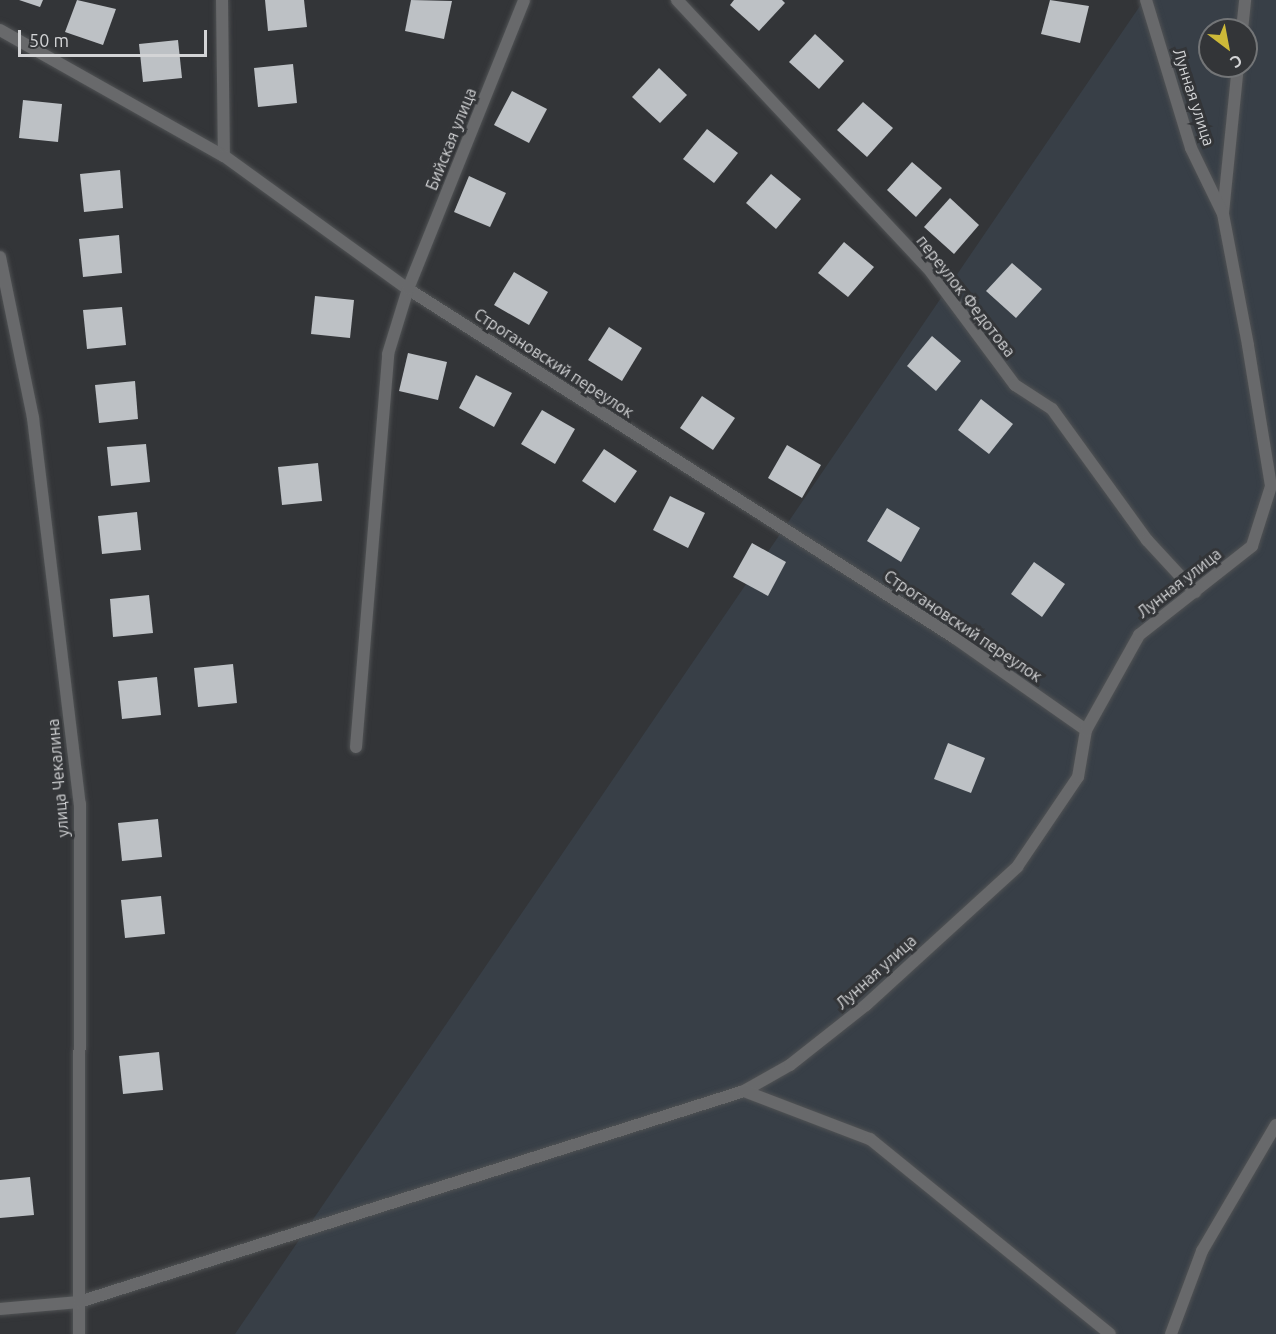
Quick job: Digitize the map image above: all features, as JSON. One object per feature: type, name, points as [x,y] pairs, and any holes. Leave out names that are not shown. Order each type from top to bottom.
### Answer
[{"type":"street","points":[[222,0],[224,156]]},
{"type":"street","name":"Бийская улица","points":[[356,747],[388,354],[408,290],[524,0]]},
{"type":"street","name":"переулок Федотова","points":[[677,0],[928,268],[1015,385],[1052,409],[1147,540],[1195,592]]},
{"type":"street","name":"Лунная улица","points":[[0,1309],[79,1302],[744,1091],[790,1065],[866,1005],[1017,867],[1077,777],[1086,730],[1139,635],[1252,546],[1271,486],[1223,214],[1191,148],[1146,0]]},
{"type":"street","points":[[1243,18],[1245,0]]},
{"type":"street","name":"Строгановский переулок","points":[[0,30],[224,156],[408,290],[955,638],[1086,730]]},
{"type":"street","points":[[1223,214],[1237,78]]},
{"type":"street","name":"улица Чекалина","points":[[0,257],[33,418],[80,804],[79,1334]]},
{"type":"street","points":[[744,1091],[870,1139],[1110,1334]]},
{"type":"street","points":[[1171,1334],[1202,1251],[1276,1125]]},
{"type":"shaded area","points":[[1144,0],[1276,0],[1276,1334],[235,1334]]},
{"type":"building","points":[[19,0],[43,0],[40,7]]},
{"type":"building","points":[[77,0],[116,9],[103,45],[65,32]]},
{"type":"building","points":[[265,0],[304,0],[307,27],[268,31]]},
{"type":"building","points":[[411,0],[452,1],[444,39],[405,31]]},
{"type":"building","points":[[734,0],[782,0],[785,3],[759,31],[730,5]]},
{"type":"building","points":[[1050,0],[1089,6],[1080,43],[1041,34]]},
{"type":"building","points":[[815,34],[844,61],[819,89],[789,62]]},
{"type":"building","points":[[178,40],[182,78],[143,82],[139,44]]},
{"type":"building","points":[[293,64],[297,103],[258,107],[254,68]]},
{"type":"building","points":[[659,68],[687,95],[660,123],[632,97]]},
{"type":"building","points":[[512,91],[547,109],[529,143],[494,125]]},
{"type":"building","points":[[23,100],[62,104],[58,142],[19,138]]},
{"type":"building","points":[[863,102],[893,128],[867,157],[837,130]]},
{"type":"building","points":[[707,129],[738,153],[714,183],[683,159]]},
{"type":"building","points":[[912,162],[942,188],[916,217],[887,190]]},
{"type":"building","points":[[120,170],[123,208],[84,212],[80,174]]},
{"type":"building","points":[[771,174],[801,199],[776,229],[746,203]]},
{"type":"building","points":[[469,176],[506,193],[490,227],[454,212]]},
{"type":"building","points":[[950,198],[979,225],[954,254],[924,227]]},
{"type":"building","points":[[119,235],[122,273],[83,277],[79,239]]},
{"type":"building","points":[[844,242],[874,267],[848,297],[818,273]]},
{"type":"building","points":[[1012,263],[1042,289],[1016,318],[986,291]]},
{"type":"building","points":[[514,272],[548,292],[529,325],[494,305]]},
{"type":"building","points":[[315,296],[354,300],[350,338],[311,334]]},
{"type":"building","points":[[122,307],[126,345],[87,349],[83,310]]},
{"type":"building","points":[[609,327],[642,348],[622,381],[588,360]]},
{"type":"building","points":[[932,336],[961,361],[936,391],[907,366]]},
{"type":"building","points":[[408,353],[447,362],[438,400],[399,391]]},
{"type":"building","points":[[476,375],[512,393],[494,427],[459,408]]},
{"type":"building","points":[[135,381],[138,419],[99,423],[95,385]]},
{"type":"building","points":[[702,396],[735,418],[713,450],[680,428]]},
{"type":"building","points":[[981,399],[1013,424],[989,454],[958,430]]},
{"type":"building","points":[[542,410],[575,429],[555,464],[521,444]]},
{"type":"building","points":[[146,444],[150,482],[111,486],[107,447]]},
{"type":"building","points":[[787,445],[821,465],[802,498],[768,478]]},
{"type":"building","points":[[604,449],[637,471],[615,503],[582,481]]},
{"type":"building","points":[[318,463],[322,501],[282,505],[278,467]]},
{"type":"building","points":[[670,496],[705,513],[688,548],[653,530]]},
{"type":"building","points":[[887,508],[920,528],[901,562],[867,541]]},
{"type":"building","points":[[137,512],[141,550],[102,554],[98,516]]},
{"type":"building","points":[[752,543],[786,562],[768,596],[733,577]]},
{"type":"building","points":[[1034,562],[1065,584],[1042,617],[1011,594]]},
{"type":"building","points":[[149,595],[153,633],[113,637],[110,599]]},
{"type":"building","points":[[233,664],[237,703],[198,707],[194,668]]},
{"type":"building","points":[[157,677],[161,715],[122,719],[118,681]]},
{"type":"building","points":[[948,743],[985,758],[971,793],[934,779]]},
{"type":"building","points":[[158,819],[162,857],[122,861],[118,823]]},
{"type":"building","points":[[161,896],[165,934],[125,938],[121,900]]},
{"type":"building","points":[[159,1052],[163,1090],[123,1094],[119,1056]]},
{"type":"building","points":[[30,1177],[34,1215],[0,1218],[0,1180]]}]
